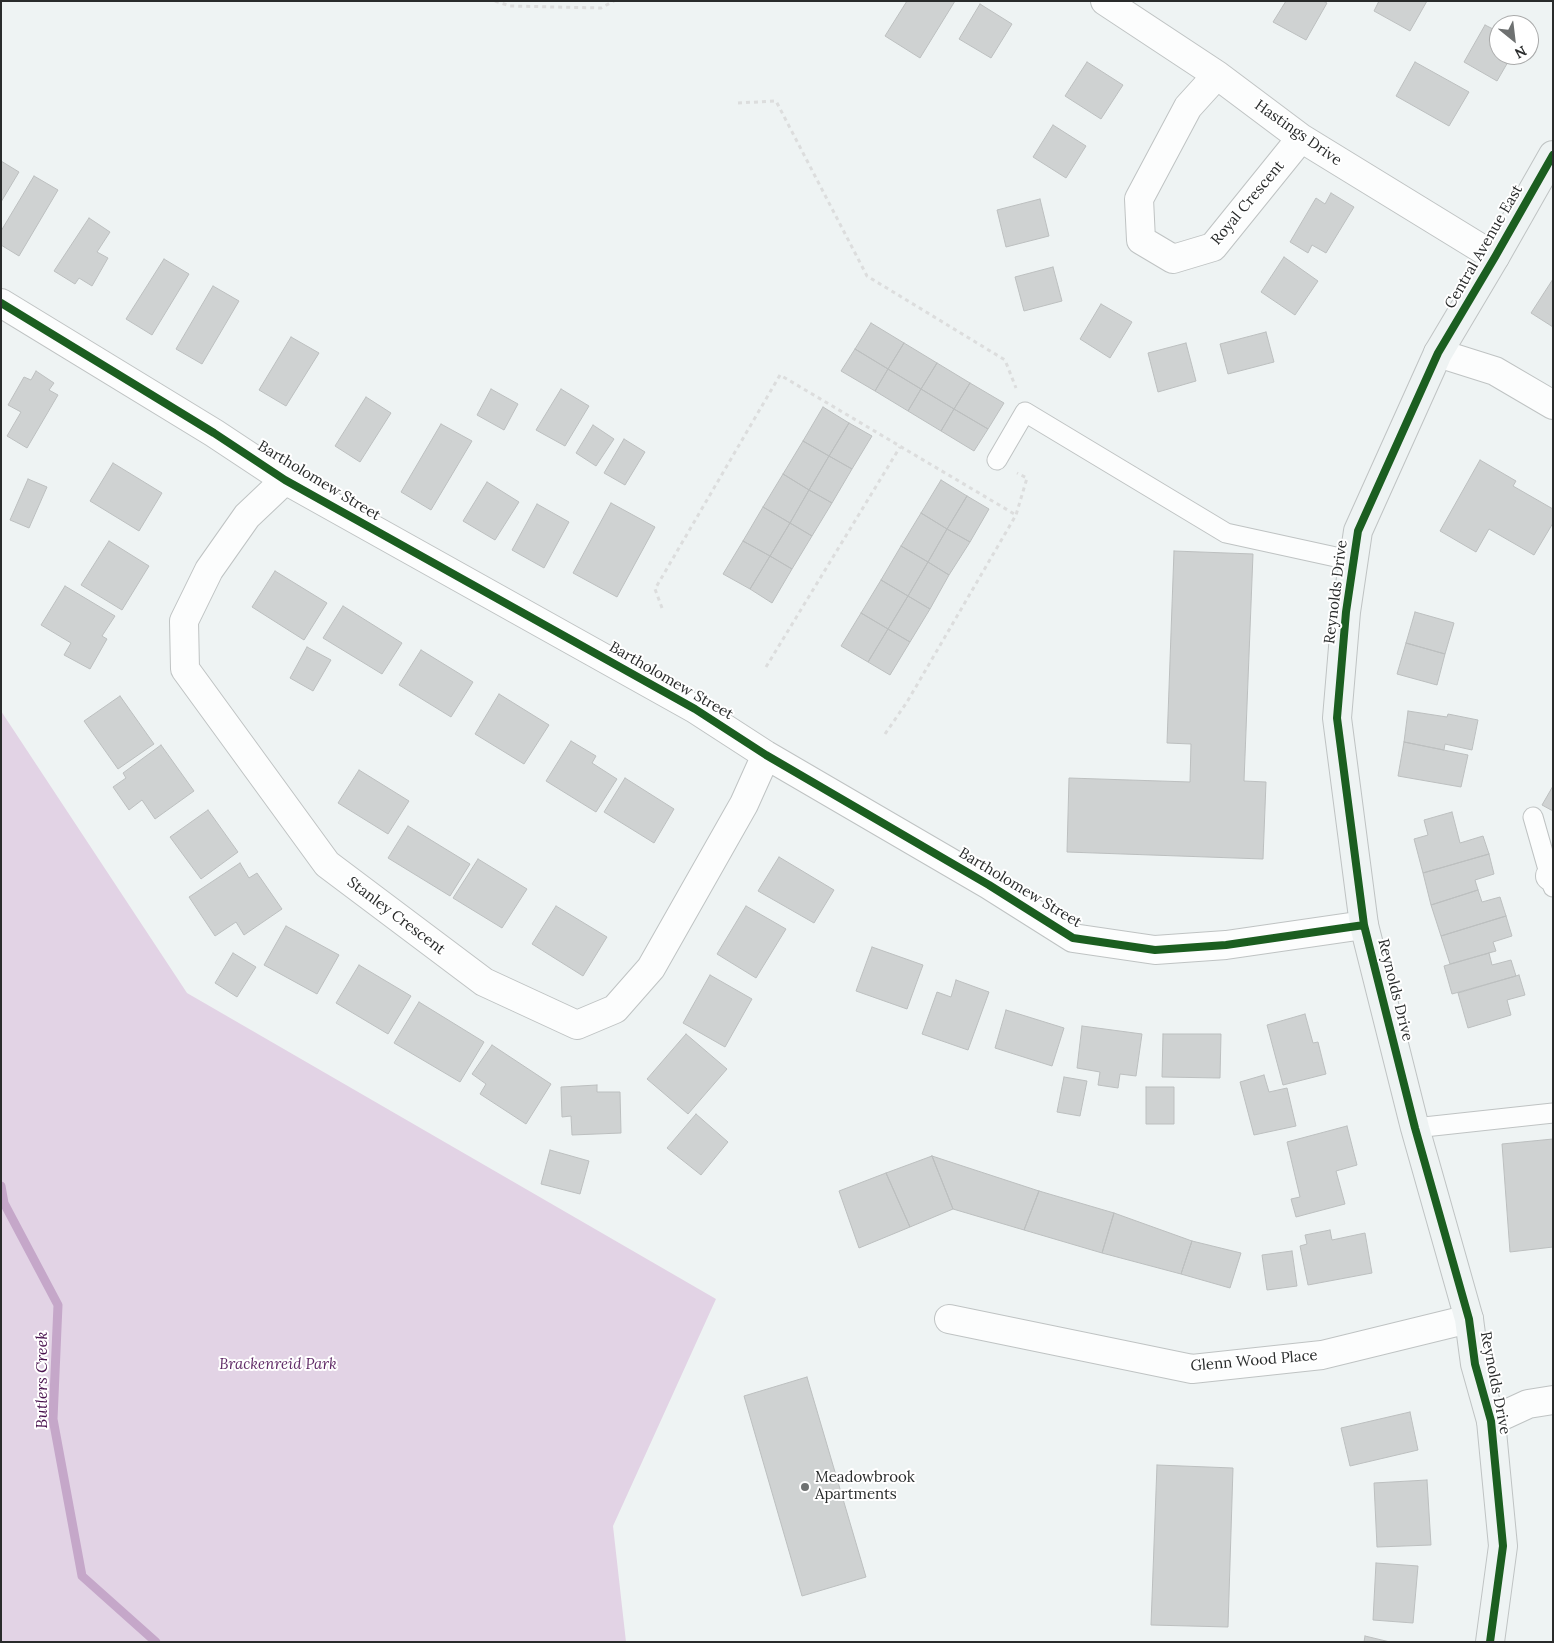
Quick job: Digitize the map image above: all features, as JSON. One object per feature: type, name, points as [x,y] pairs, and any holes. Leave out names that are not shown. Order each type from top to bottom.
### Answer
[{"type":"street","name":"Hastings Drive","points":[[1105,1],[1217,75],[1301,138],[1495,257]]},
{"type":"street","name":"Royal Crescent","points":[[1217,75],[1188,107],[1139,198],[1141,240],[1173,259],[1214,247],[1301,138]]},
{"type":"street","name":"Central Avenue East","points":[[1438,353],[1553,155]]},
{"type":"street","name":"Bartholomew Street","points":[[1,303],[214,432],[285,480],[695,709],[766,755],[989,885],[1073,938],[1155,950],[1226,944],[1364,925]]},
{"type":"street","points":[[1438,353],[1495,371],[1553,405]]},
{"type":"street","name":"Reynolds Drive","points":[[1438,353],[1358,531],[1346,612],[1337,718],[1364,925],[1415,1128],[1469,1319],[1475,1364],[1491,1421],[1503,1546],[1490,1642]]},
{"type":"street","name":"Stanley Crescent","points":[[285,480],[247,516],[208,570],[184,621],[185,669],[327,864],[484,982],[577,1025],[615,1009],[651,968],[744,804],[766,755]]},
{"type":"street","name":"Glenn Wood Place","points":[[949,1319],[1192,1369],[1322,1355],[1469,1319]]},
{"type":"street","points":[[1491,1421],[1528,1404],[1553,1400]]},
{"type":"lane","points":[[997,460],[1025,412],[1226,533],[1354,561]]},
{"type":"lane","points":[[1533,817],[1552,880]]},
{"type":"lane","points":[[1415,1128],[1553,1113]]},
{"type":"path","points":[[495,1],[510,6],[601,8],[614,1]]},
{"type":"path","points":[[738,103],[776,101],[867,276],[1006,360],[1025,412]]},
{"type":"path","points":[[662,608],[655,589],[780,375],[1016,515]]},
{"type":"path","points":[[766,667],[900,447]]},
{"type":"path","points":[[885,734],[907,702],[1016,515],[1027,478],[997,460]]},
{"type":"green space","name":"Brackenreid Park","points":[[1,711],[187,993],[716,1299],[613,1526],[626,1642],[1,1642]]},
{"type":"building","points":[[907,1],[955,1],[920,58],[885,36]]},
{"type":"building","points":[[1286,1],[1323,1],[1327,3],[1306,40],[1273,22]]},
{"type":"building","points":[[1379,1],[1427,1],[1410,31],[1374,11]]},
{"type":"building","points":[[980,4],[1012,24],[991,58],[959,39]]},
{"type":"building","points":[[1485,25],[1489,27],[1489,65],[1506,65],[1497,81],[1464,62]]},
{"type":"building","points":[[1087,62],[1123,85],[1101,119],[1065,96]]},
{"type":"building","points":[[1415,62],[1469,92],[1449,126],[1396,96]]},
{"type":"building","points":[[1053,125],[1086,146],[1066,178],[1033,157]]},
{"type":"building","points":[[1,161],[19,172],[1,202]]},
{"type":"building","points":[[34,176],[58,190],[19,256],[1,245],[1,231]]},
{"type":"building","points":[[1331,193],[1354,207],[1326,253],[1312,245],[1308,253],[1290,242],[1316,198],[1325,204]]},
{"type":"building","points":[[1040,199],[1049,236],[1006,247],[997,210]]},
{"type":"building","points":[[89,218],[110,232],[97,252],[108,258],[92,286],[79,278],[75,284],[54,271]]},
{"type":"building","points":[[1284,257],[1318,281],[1295,315],[1261,292]]},
{"type":"building","points":[[164,259],[189,274],[152,335],[126,319]]},
{"type":"building","points":[[1053,267],[1062,301],[1024,311],[1015,277]]},
{"type":"building","points":[[1553,279],[1553,327],[1531,313]]},
{"type":"building","points":[[213,286],[239,301],[202,364],[176,349]]},
{"type":"building","points":[[1101,304],[1132,322],[1110,358],[1080,339]]},
{"type":"building","points":[[871,323],[904,343],[888,369],[855,349]]},
{"type":"building","points":[[1266,332],[1274,362],[1228,374],[1220,344]]},
{"type":"building","points":[[291,337],[319,353],[286,406],[259,390]]},
{"type":"building","points":[[904,343],[937,363],[921,389],[888,369]]},
{"type":"building","points":[[1186,343],[1196,381],[1158,392],[1148,353]]},
{"type":"building","points":[[855,349],[888,369],[875,391],[841,371]]},
{"type":"building","points":[[937,363],[970,383],[954,409],[921,389]]},
{"type":"building","points":[[888,369],[921,389],[908,411],[875,391]]},
{"type":"building","points":[[36,371],[54,383],[49,390],[58,395],[27,448],[7,436],[21,412],[8,405],[24,377],[31,380]]},
{"type":"building","points":[[970,383],[1004,403],[988,429],[954,409]]},
{"type":"building","points":[[491,389],[518,404],[504,430],[477,415]]},
{"type":"building","points":[[561,389],[589,406],[565,446],[536,430]]},
{"type":"building","points":[[921,389],[954,409],[941,431],[908,411]]},
{"type":"building","points":[[366,397],[391,413],[360,462],[335,446]]},
{"type":"building","points":[[823,407],[849,423],[829,456],[803,441]]},
{"type":"building","points":[[954,409],[988,429],[974,451],[941,431]]},
{"type":"building","points":[[849,423],[872,436],[852,469],[829,456]]},
{"type":"building","points":[[441,424],[472,441],[431,510],[401,492]]},
{"type":"building","points":[[593,425],[614,439],[596,466],[576,453]]},
{"type":"building","points":[[624,439],[645,452],[625,485],[604,473]]},
{"type":"building","points":[[803,441],[829,456],[809,490],[783,474]]},
{"type":"building","points":[[829,456],[852,469],[832,503],[809,490]]},
{"type":"building","points":[[1480,460],[1516,481],[1513,486],[1553,509],[1553,523],[1534,555],[1489,529],[1476,552],[1440,531]]},
{"type":"building","points":[[113,463],[162,493],[139,531],[90,501]]},
{"type":"building","points":[[783,474],[809,490],[790,523],[763,507]]},
{"type":"building","points":[[28,479],[47,487],[29,528],[10,520]]},
{"type":"building","points":[[941,480],[967,496],[947,529],[921,513]]},
{"type":"building","points":[[487,482],[519,502],[495,540],[463,521]]},
{"type":"building","points":[[809,490],[832,503],[812,536],[790,523]]},
{"type":"building","points":[[967,496],[989,509],[970,542],[947,529]]},
{"type":"building","points":[[611,503],[655,527],[617,597],[573,573]]},
{"type":"building","points":[[537,504],[569,522],[544,568],[512,550]]},
{"type":"building","points":[[763,507],[790,523],[770,556],[743,541]]},
{"type":"building","points":[[921,513],[947,529],[928,562],[901,546]]},
{"type":"building","points":[[790,523],[812,536],[792,569],[770,556]]},
{"type":"building","points":[[947,529],[970,542],[949,575],[928,562]]},
{"type":"building","points":[[109,541],[149,566],[122,610],[81,585]]},
{"type":"building","points":[[743,541],[770,556],[750,589],[723,574]]},
{"type":"building","points":[[901,546],[928,562],[908,596],[881,580]]},
{"type":"building","points":[[1174,551],[1253,554],[1244,781],[1266,782],[1263,859],[1067,852],[1069,778],[1190,782],[1191,744],[1167,743]]},
{"type":"building","points":[[770,556],[792,569],[772,603],[750,589]]},
{"type":"building","points":[[928,562],[949,575],[930,609],[908,596]]},
{"type":"building","points":[[275,571],[327,603],[304,640],[252,607]]},
{"type":"building","points":[[881,580],[908,596],[888,629],[861,613]]},
{"type":"building","points":[[65,586],[115,616],[102,636],[107,639],[90,669],[64,655],[71,643],[41,625]]},
{"type":"building","points":[[908,596],[930,609],[910,642],[888,629]]},
{"type":"building","points":[[343,606],[402,643],[382,674],[323,638]]},
{"type":"building","points":[[1415,612],[1454,623],[1445,654],[1406,643]]},
{"type":"building","points":[[861,613],[888,629],[868,662],[841,646]]},
{"type":"building","points":[[888,629],[910,642],[890,675],[868,662]]},
{"type":"building","points":[[1406,643],[1445,654],[1437,685],[1397,674]]},
{"type":"building","points":[[307,647],[331,660],[313,691],[290,678]]},
{"type":"building","points":[[421,650],[473,682],[451,717],[399,685]]},
{"type":"building","points":[[499,694],[549,725],[524,764],[475,734]]},
{"type":"building","points":[[120,696],[154,744],[118,769],[84,721]]},
{"type":"building","points":[[1408,711],[1447,717],[1448,714],[1478,720],[1472,750],[1445,744],[1444,750],[1404,742]]},
{"type":"building","points":[[571,741],[596,756],[592,763],[617,779],[596,812],[546,781]]},
{"type":"building","points":[[1404,742],[1468,755],[1461,787],[1398,776]]},
{"type":"building","points":[[161,745],[194,791],[155,819],[142,800],[129,810],[113,787],[126,778],[123,773]]},
{"type":"building","points":[[359,770],[409,801],[388,834],[338,803]]},
{"type":"building","points":[[625,778],[674,809],[654,843],[604,812]]},
{"type":"building","points":[[1553,786],[1553,811],[1542,805]]},
{"type":"building","points":[[208,810],[238,852],[201,879],[170,837]]},
{"type":"building","points":[[1452,812],[1460,843],[1483,836],[1489,854],[1423,873],[1414,839],[1428,835],[1424,820]]},
{"type":"building","points":[[408,826],[470,864],[450,896],[388,858]]},
{"type":"building","points":[[1489,854],[1494,874],[1475,880],[1478,890],[1431,905],[1423,873]]},
{"type":"building","points":[[779,857],[834,890],[814,923],[758,891]]},
{"type":"building","points":[[478,859],[527,889],[502,928],[453,898]]},
{"type":"building","points":[[240,863],[249,878],[257,873],[282,909],[244,935],[236,922],[215,936],[189,897]]},
{"type":"building","points":[[1478,890],[1482,902],[1500,897],[1506,916],[1441,936],[1431,905]]},
{"type":"building","points":[[556,906],[607,937],[583,976],[532,944]]},
{"type":"building","points":[[746,906],[786,929],[756,978],[717,954]]},
{"type":"building","points":[[1506,916],[1512,936],[1493,942],[1496,951],[1450,964],[1441,936]]},
{"type":"building","points":[[286,926],[339,955],[317,994],[264,965]]},
{"type":"building","points":[[872,947],[923,965],[907,1009],[856,991]]},
{"type":"building","points":[[233,953],[256,967],[237,997],[215,983]]},
{"type":"building","points":[[1489,953],[1492,965],[1511,960],[1516,976],[1452,994],[1444,966]]},
{"type":"building","points":[[359,965],[411,996],[388,1034],[336,1003]]},
{"type":"building","points":[[710,975],[752,999],[725,1047],[683,1023]]},
{"type":"building","points":[[1519,975],[1525,995],[1507,1000],[1511,1015],[1468,1028],[1458,993]]},
{"type":"building","points":[[956,980],[989,992],[968,1050],[922,1034],[937,992],[951,997]]},
{"type":"building","points":[[419,1002],[484,1042],[460,1082],[394,1043]]},
{"type":"building","points":[[1006,1010],[1064,1028],[1052,1066],[995,1048]]},
{"type":"building","points":[[1305,1014],[1313,1043],[1318,1042],[1326,1074],[1283,1085],[1267,1025]]},
{"type":"building","points":[[1082,1026],[1142,1034],[1136,1076],[1120,1074],[1118,1088],[1098,1085],[1100,1072],[1077,1068]]},
{"type":"building","points":[[686,1034],[727,1069],[688,1114],[647,1079]]},
{"type":"building","points":[[1163,1034],[1221,1034],[1220,1078],[1162,1077]]},
{"type":"building","points":[[492,1045],[551,1084],[526,1124],[480,1094],[486,1084],[472,1074]]},
{"type":"building","points":[[1264,1075],[1269,1092],[1287,1088],[1296,1126],[1254,1135],[1240,1082]]},
{"type":"building","points":[[1064,1077],[1087,1081],[1080,1116],[1057,1112]]},
{"type":"building","points":[[597,1085],[597,1092],[620,1092],[621,1133],[572,1135],[571,1116],[562,1117],[561,1087]]},
{"type":"building","points":[[1146,1087],[1174,1087],[1174,1124],[1146,1124]]},
{"type":"building","points":[[696,1114],[728,1142],[701,1175],[667,1148]]},
{"type":"building","points":[[1347,1126],[1357,1165],[1336,1171],[1345,1204],[1296,1217],[1291,1199],[1300,1197],[1287,1142]]},
{"type":"building","points":[[1553,1139],[1553,1247],[1510,1252],[1502,1144]]},
{"type":"building","points":[[550,1150],[589,1161],[580,1194],[541,1184]]},
{"type":"building","points":[[932,1156],[953,1209],[910,1227],[886,1173]]},
{"type":"building","points":[[932,1156],[1039,1191],[1024,1230],[953,1209]]},
{"type":"building","points":[[886,1173],[910,1227],[859,1248],[839,1191]]},
{"type":"building","points":[[1039,1191],[1114,1213],[1102,1253],[1024,1230]]},
{"type":"building","points":[[1114,1213],[1192,1241],[1181,1274],[1102,1253]]},
{"type":"building","points":[[1330,1230],[1332,1240],[1365,1233],[1372,1273],[1308,1285],[1300,1246],[1307,1244],[1305,1235]]},
{"type":"building","points":[[1192,1241],[1241,1253],[1230,1288],[1181,1274]]},
{"type":"building","points":[[1292,1251],[1297,1286],[1267,1290],[1262,1255]]},
{"type":"building","name":"Meadowbrook Apartments","points":[[807,1377],[866,1577],[802,1596],[744,1396]]},
{"type":"building","points":[[1410,1412],[1418,1450],[1350,1466],[1341,1428]]},
{"type":"building","points":[[1157,1465],[1233,1468],[1228,1627],[1151,1625]]},
{"type":"building","points":[[1427,1480],[1431,1545],[1377,1547],[1374,1483]]},
{"type":"building","points":[[1376,1563],[1418,1566],[1413,1623],[1373,1620]]},
{"type":"building","points":[[1365,1636],[1390,1642],[1364,1642]]},
{"type":"waterway","name":"Butlers Creek","points":[[1,1186],[4,1203],[58,1305],[53,1419],[82,1576],[156,1642]]},
{"type":"cycle path","points":[[1490,1642],[1503,1546],[1491,1421],[1475,1364],[1469,1319],[1415,1128],[1364,925],[1337,718],[1346,612],[1358,531],[1438,353],[1553,155]]},
{"type":"cycle path","points":[[1,303],[214,433],[285,480],[695,709],[766,755],[989,885],[1073,938],[1155,950],[1226,945],[1364,925]]},
{"type":"place","name":"Meadowbrook Apartments","points":[[805,1487]]}]
